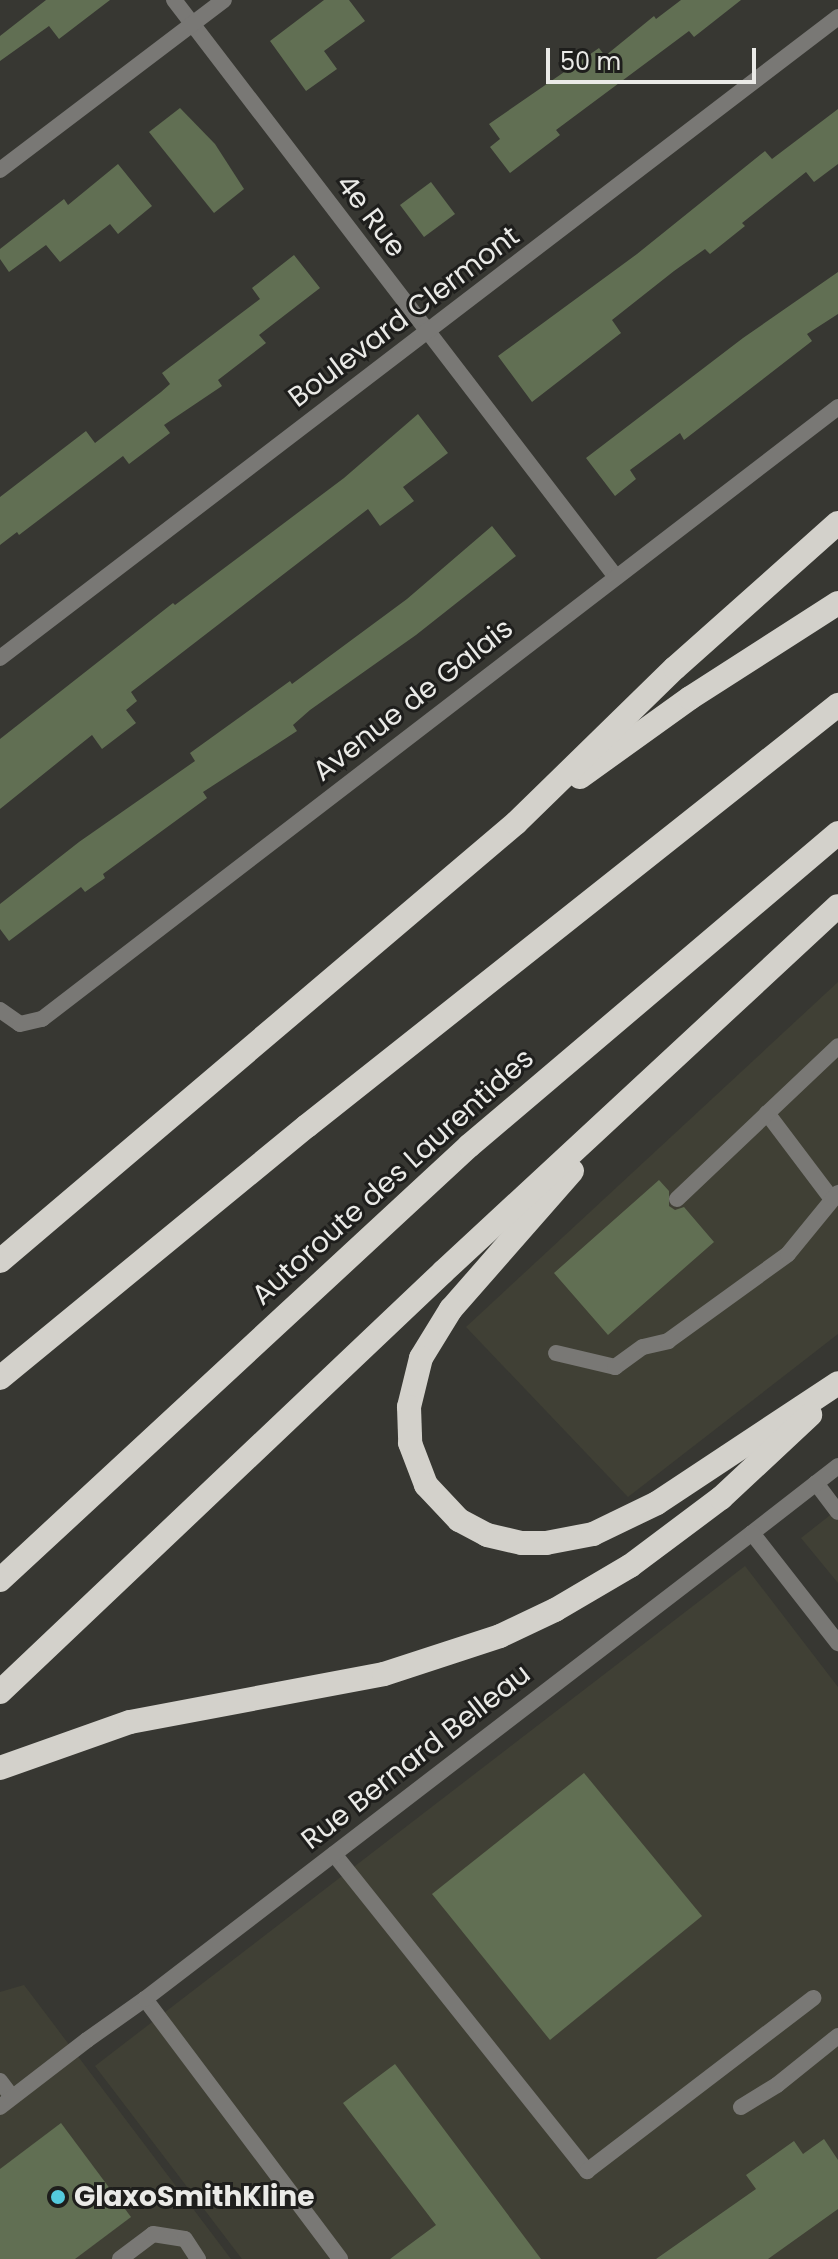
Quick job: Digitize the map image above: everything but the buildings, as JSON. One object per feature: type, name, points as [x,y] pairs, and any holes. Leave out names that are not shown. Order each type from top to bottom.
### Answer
[{"type":"highway","points":[[0,1261],[516,823],[694,650],[838,523]]},
{"type":"highway","points":[[516,823],[690,698],[838,603]]},
{"type":"highway","points":[[0,1378],[307,1126],[838,705]]},
{"type":"highway","name":"Autoroute des Laurentides","points":[[0,1580],[469,1146],[838,833]]},
{"type":"highway","points":[[0,1692],[838,906]]},
{"type":"highway","points":[[650,1080],[467,1289],[429,1340],[414,1381],[408,1417],[413,1455],[426,1485],[459,1520],[487,1535],[534,1543],[581,1538],[616,1525],[657,1503],[838,1386]]},
{"type":"highway","points":[[0,1768],[130,1722],[409,1668],[468,1649],[526,1625],[610,1579],[673,1535],[721,1498],[838,1386]]},
{"type":"street","name":"4e Rue","points":[[174,0],[616,577]]},
{"type":"street","points":[[0,170],[224,0]]},
{"type":"street","name":"Boulevard Clermont","points":[[0,658],[838,17]]},
{"type":"street","name":"Avenue de Galais","points":[[0,1010],[15,1023],[26,1024],[42,1019],[838,407]]},
{"type":"street","points":[[677,1199],[838,1046]]},
{"type":"street","points":[[556,1353],[615,1367],[643,1347],[668,1341],[788,1254],[834,1196],[767,1113]]},
{"type":"street","name":"Rue Bernard Belleau","points":[[6,2102],[145,1999],[838,1466]]},
{"type":"street","points":[[816,1483],[838,1512]]},
{"type":"street","points":[[752,1533],[838,1643]]},
{"type":"street","points":[[334,1854],[587,2171],[813,1998]]},
{"type":"street","points":[[145,1999],[340,2259]]},
{"type":"street","points":[[741,2107],[777,2085],[838,2036]]},
{"type":"street","points":[[0,2081],[6,2102]]},
{"type":"street","points":[[120,2259],[153,2234],[185,2239],[198,2259]]},
{"type":"shaded area","points":[[838,982],[838,1334],[628,1497],[466,1327]]},
{"type":"shaded area","points":[[838,1509],[838,1583],[801,1538]]},
{"type":"shaded area","points":[[745,1566],[838,1687],[838,2259],[242,2259],[95,2066]]},
{"type":"shaded area","points":[[24,1985],[231,2259],[0,2259],[0,1992]]},
{"type":"place","name":"GlaxoSmithKline","points":[[58,2197]]}]
